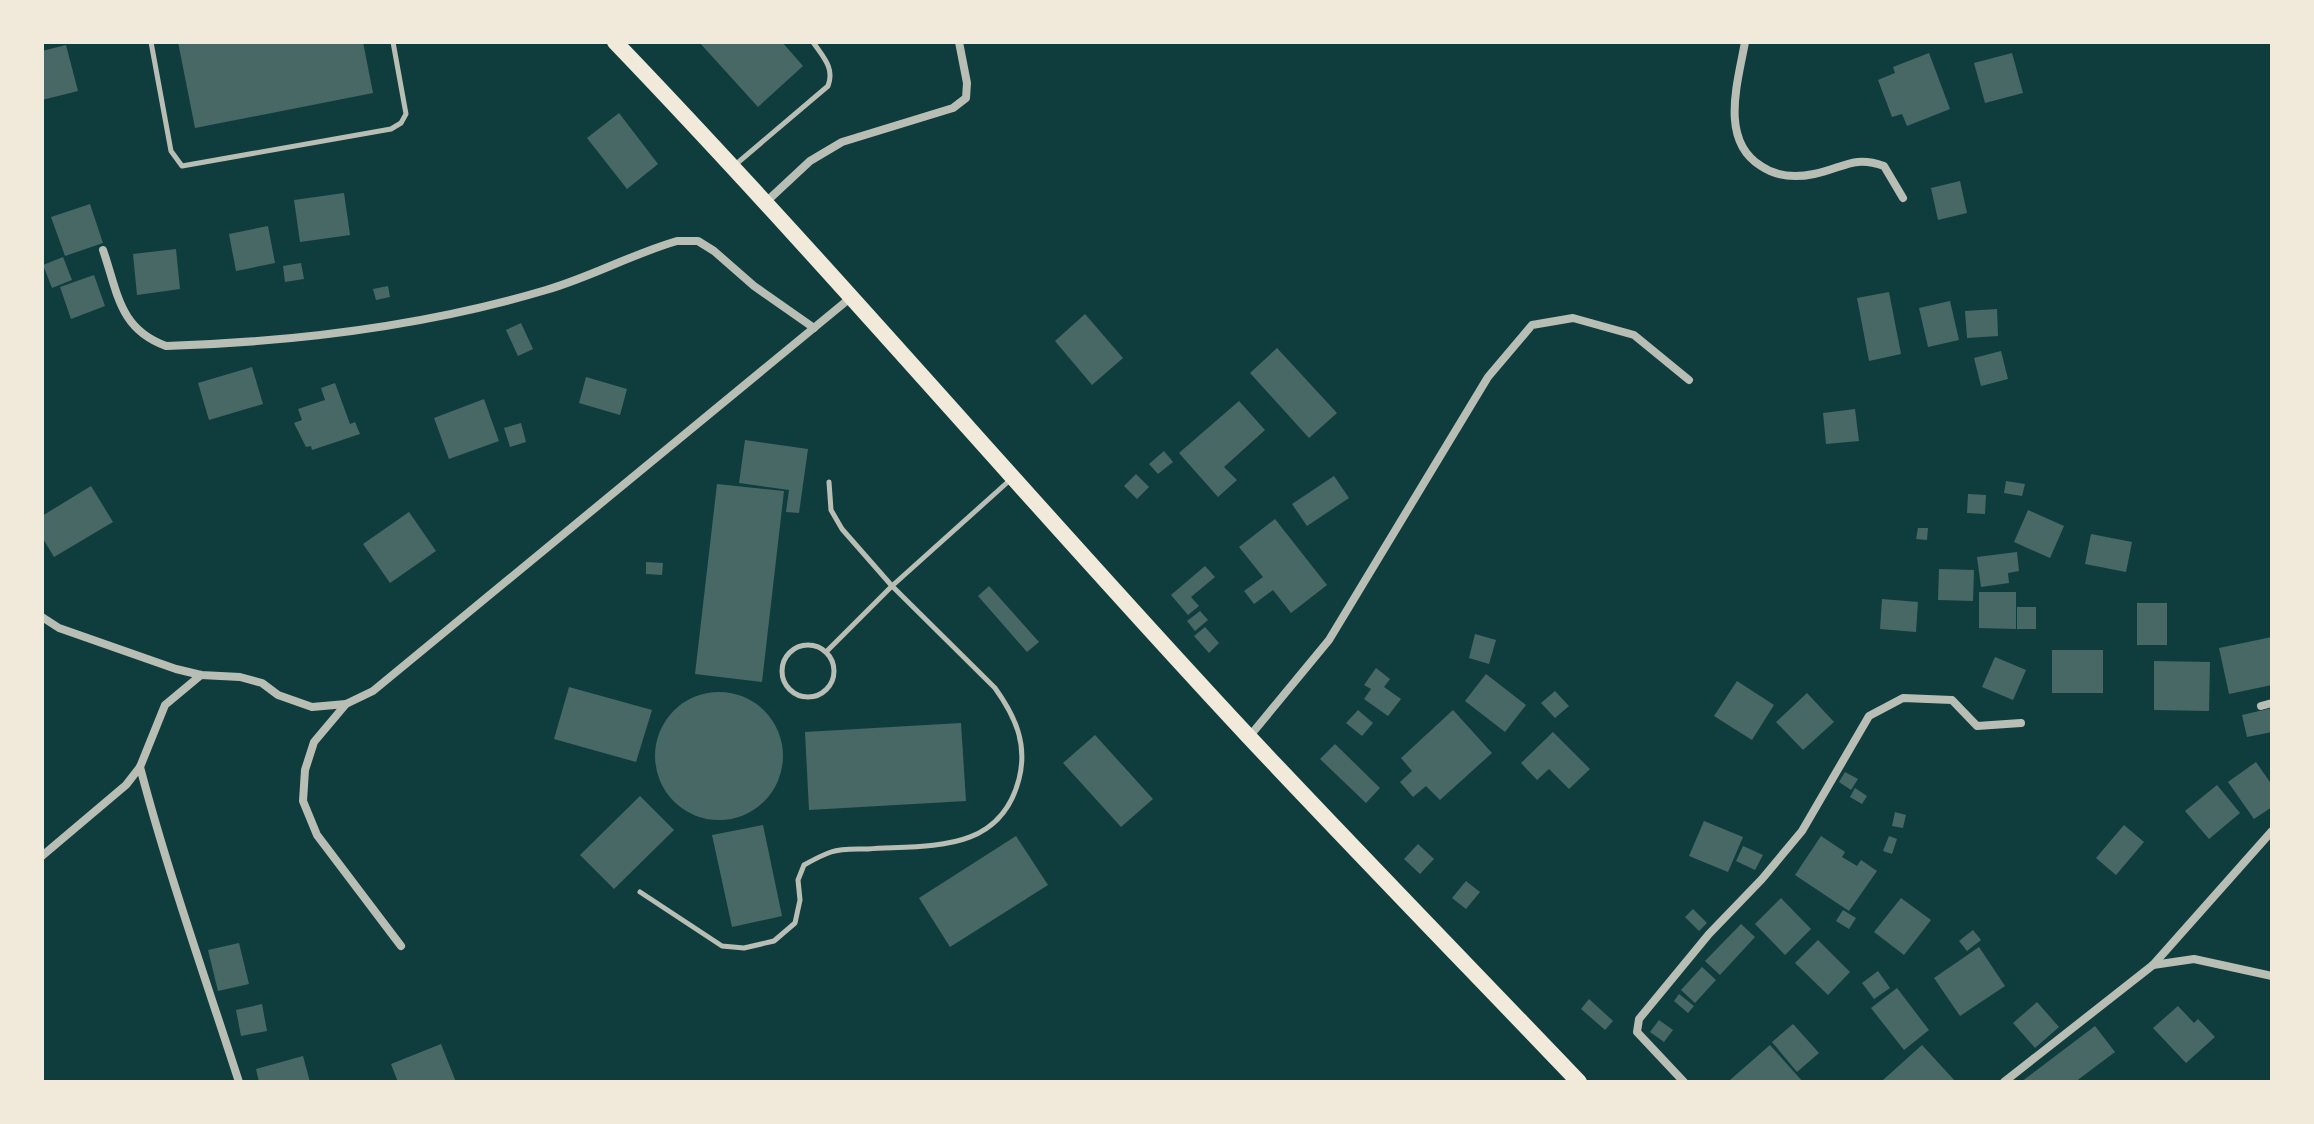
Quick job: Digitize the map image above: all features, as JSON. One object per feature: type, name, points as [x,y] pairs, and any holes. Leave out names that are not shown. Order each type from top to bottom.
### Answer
[{"type":"main road","points":[[615,42],[734,166],[849,299],[1249,737],[1579,1082]]},
{"type":"street","points":[[766,202],[810,161],[842,142],[960,103],[966,98],[967,83],[959,42]]},
{"type":"street","points":[[1745,42],[1736,94],[1735,131],[1746,157],[1785,177],[1813,174],[1863,159],[1884,166],[1903,198]]},
{"type":"street","points":[[103,250],[128,321],[143,338],[166,346],[382,326],[495,303],[547,290],[641,251],[677,241],[698,241],[714,251],[754,286],[814,328]]},
{"type":"street","points":[[42,617],[59,628],[201,675],[240,677],[312,707],[346,704],[373,691],[849,299]]},
{"type":"street","points":[[1249,737],[1329,640],[1488,377],[1532,325],[1573,318],[1634,335],[1689,380]]},
{"type":"street","points":[[42,856],[126,785],[140,767],[165,705],[201,675]]},
{"type":"street","points":[[1684,1082],[1637,1032],[1639,1019],[1709,934],[1762,879],[1802,831],[1869,716],[1903,698],[1952,700],[1977,726],[2021,723]]},
{"type":"street","points":[[2261,706],[2272,703]]},
{"type":"street","points":[[346,704],[314,742],[305,770],[303,801],[317,835],[401,946]]},
{"type":"street","points":[[140,767],[169,876],[187,920],[239,1082]]},
{"type":"street","points":[[2004,1082],[2153,965],[2272,831]]},
{"type":"street","points":[[2153,965],[2194,959],[2272,976]]},
{"type":"lane","points":[[151,42],[171,151],[182,166],[196,166],[391,129],[401,123],[406,114],[393,42]]},
{"type":"lane","points":[[734,166],[828,86],[832,76],[830,66],[813,42]]},
{"type":"lane","points":[[827,651],[892,586],[1012,478]]},
{"type":"lane","points":[[640,892],[722,946],[744,948],[774,941],[795,923],[800,900],[798,880],[804,865],[833,851],[956,843],[990,827],[1012,805],[1022,766],[1020,730],[1008,706],[995,688],[892,586],[842,529],[831,510],[829,482]]},
{"type":"lane","points":[[813,645],[827,651],[834,664],[834,679],[825,692],[811,697],[796,695],[785,685],[781,670],[786,656],[798,646],[813,645]]},
{"type":"building","points":[[178,42],[363,42],[373,93],[195,128]]},
{"type":"building","points":[[699,42],[782,42],[803,66],[758,107]]},
{"type":"building","points":[[66,45],[78,91],[42,100],[42,51]]},
{"type":"building","points":[[1929,53],[1950,109],[1907,126],[1902,114],[1892,117],[1878,80],[1895,73],[1893,67]]},
{"type":"building","points":[[2012,53],[2023,93],[1985,103],[1974,63]]},
{"type":"building","points":[[619,113],[658,164],[627,189],[587,138]]},
{"type":"building","points":[[1960,181],[1967,213],[1938,220],[1931,188]]},
{"type":"building","points":[[344,193],[350,235],[300,242],[294,200]]},
{"type":"building","points":[[90,204],[103,243],[65,256],[51,217]]},
{"type":"building","points":[[268,226],[275,263],[236,271],[229,234]]},
{"type":"building","points":[[176,249],[180,289],[137,295],[133,254]]},
{"type":"building","points":[[63,257],[72,280],[52,288],[43,265]]},
{"type":"building","points":[[301,263],[304,279],[285,282],[283,266]]},
{"type":"building","points":[[94,275],[105,306],[71,319],[60,287]]},
{"type":"building","points":[[388,286],[390,297],[376,300],[373,289]]},
{"type":"building","points":[[1889,292],[1901,354],[1869,361],[1857,298]]},
{"type":"building","points":[[1950,301],[1959,340],[1928,347],[1919,308]]},
{"type":"building","points":[[1997,309],[1998,336],[1967,338],[1965,311]]},
{"type":"building","points":[[1085,314],[1123,358],[1092,385],[1055,341]]},
{"type":"building","points":[[521,323],[533,349],[518,356],[506,330]]},
{"type":"building","points":[[1277,348],[1337,413],[1309,438],[1250,373]]},
{"type":"building","points":[[2001,351],[2008,379],[1981,386],[1974,358]]},
{"type":"building","points":[[252,367],[263,404],[209,420],[198,383]]},
{"type":"building","points":[[586,377],[627,389],[620,415],[579,403]]},
{"type":"building","points":[[335,383],[350,424],[355,422],[360,434],[312,450],[311,446],[306,447],[294,423],[302,420],[298,409],[325,400],[321,388]]},
{"type":"building","points":[[484,399],[499,441],[449,459],[434,418]]},
{"type":"building","points":[[1239,401],[1265,430],[1224,467],[1237,480],[1218,497],[1179,453]]},
{"type":"building","points":[[1855,409],[1859,441],[1826,444],[1823,413]]},
{"type":"building","points":[[521,423],[526,442],[510,447],[504,428]]},
{"type":"building","points":[[745,440],[808,449],[799,513],[786,512],[789,490],[739,483]]},
{"type":"building","points":[[1164,451],[1173,462],[1158,474],[1149,464]]},
{"type":"building","points":[[1136,474],[1149,487],[1137,499],[1124,486]]},
{"type":"building","points":[[1334,476],[1349,498],[1307,526],[1292,504]]},
{"type":"building","points":[[2006,481],[2025,484],[2022,496],[2004,493]]},
{"type":"building","points":[[717,484],[784,491],[762,682],[695,674]]},
{"type":"building","points":[[91,486],[113,522],[54,557],[42,537],[42,516]]},
{"type":"building","points":[[1968,494],[1986,495],[1985,514],[1967,513]]},
{"type":"building","points":[[2028,510],[2064,526],[2050,558],[2014,542]]},
{"type":"building","points":[[409,512],[436,551],[390,583],[363,544]]},
{"type":"building","points":[[1275,519],[1327,585],[1291,613],[1273,590],[1254,604],[1244,591],[1263,577],[1239,547]]},
{"type":"building","points":[[1918,528],[1928,528],[1927,540],[1916,539]]},
{"type":"building","points":[[2091,534],[2132,542],[2126,572],[2085,564]]},
{"type":"building","points":[[2017,552],[2019,571],[2008,573],[2009,583],[1981,587],[1977,557]]},
{"type":"building","points":[[646,562],[663,563],[662,575],[646,574]]},
{"type":"building","points":[[1205,566],[1215,577],[1191,597],[1199,606],[1188,615],[1171,595]]},
{"type":"building","points":[[1939,569],[1974,570],[1973,601],[1938,600]]},
{"type":"building","points":[[989,586],[1039,642],[1027,652],[978,596]]},
{"type":"building","points":[[1979,592],[2016,592],[2016,629],[1979,628]]},
{"type":"building","points":[[1882,599],[1918,602],[1916,632],[1880,629]]},
{"type":"building","points":[[2137,603],[2167,603],[2167,645],[2137,645]]},
{"type":"building","points":[[2017,607],[2036,607],[2036,629],[2017,629]]},
{"type":"building","points":[[1200,611],[1208,620],[1195,631],[1187,621]]},
{"type":"building","points":[[1205,627],[1219,643],[1209,653],[1194,636]]},
{"type":"building","points":[[1475,634],[1496,640],[1489,664],[1469,658]]},
{"type":"building","points":[[2272,637],[2272,685],[2229,694],[2219,648]]},
{"type":"building","points":[[2052,650],[2103,650],[2103,693],[2052,693]]},
{"type":"building","points":[[1995,657],[2026,670],[2013,700],[1982,687]]},
{"type":"building","points":[[2154,661],[2210,662],[2209,711],[2154,710]]},
{"type":"building","points":[[1376,668],[1390,679],[1384,687],[1401,699],[1388,716],[1364,699],[1371,689],[1364,685]]},
{"type":"building","points":[[1486,674],[1526,705],[1505,732],[1465,701]]},
{"type":"building","points":[[1737,681],[1774,705],[1752,740],[1714,716]]},
{"type":"building","points":[[569,687],[652,710],[636,762],[554,739]]},
{"type":"building","points":[[1555,691],[1569,706],[1555,718],[1541,703]]},
{"type":"building","points":[[719,692],[744,696],[765,710],[779,731],[783,756],[779,781],[765,802],[744,816],[719,820],[694,816],[673,802],[659,781],[655,756],[659,731],[673,710],[694,696]]},
{"type":"building","points":[[1807,693],[1834,722],[1803,750],[1776,722]]},
{"type":"building","points":[[2272,708],[2272,732],[2247,737],[2242,715]]},
{"type":"building","points":[[1358,710],[1373,723],[1362,736],[1346,723]]},
{"type":"building","points":[[1453,710],[1492,753],[1440,800],[1426,786],[1413,797],[1400,782],[1412,771],[1401,758]]},
{"type":"building","points":[[961,723],[966,801],[809,810],[805,732]]},
{"type":"building","points":[[1553,732],[1590,769],[1569,789],[1549,769],[1537,780],[1521,763]]},
{"type":"building","points":[[1095,735],[1153,799],[1121,827],[1063,763]]},
{"type":"building","points":[[1335,744],[1380,788],[1366,803],[1320,759]]},
{"type":"building","points":[[2256,762],[2272,785],[2272,807],[2254,819],[2228,782]]},
{"type":"building","points":[[1845,772],[1858,779],[1851,790],[1839,782]]},
{"type":"building","points":[[2217,785],[2240,813],[2209,839],[2185,811]]},
{"type":"building","points":[[1855,788],[1867,796],[1862,804],[1850,797]]},
{"type":"building","points":[[640,796],[674,830],[614,889],[580,855]]},
{"type":"building","points":[[1895,812],[1906,815],[1903,828],[1892,826]]},
{"type":"building","points":[[1704,821],[1743,837],[1728,872],[1689,856]]},
{"type":"building","points":[[763,825],[782,916],[732,927],[712,835]]},
{"type":"building","points":[[2124,825],[2144,842],[2116,875],[2096,858]]},
{"type":"building","points":[[1016,836],[1048,885],[950,947],[919,898]]},
{"type":"building","points":[[1821,836],[1845,852],[1842,857],[1857,866],[1861,860],[1877,871],[1849,911],[1795,875]]},
{"type":"building","points":[[1889,836],[1897,839],[1892,854],[1883,851]]},
{"type":"building","points":[[1418,844],[1434,859],[1420,874],[1404,859]]},
{"type":"building","points":[[1743,846],[1763,855],[1755,870],[1736,861]]},
{"type":"building","points":[[1466,881],[1480,892],[1466,909],[1452,898]]},
{"type":"building","points":[[1781,898],[1811,929],[1785,955],[1755,924]]},
{"type":"building","points":[[1901,898],[1931,920],[1904,955],[1874,932]]},
{"type":"building","points":[[1693,909],[1707,923],[1699,931],[1685,917]]},
{"type":"building","points":[[1843,910],[1856,918],[1849,929],[1836,921]]},
{"type":"building","points":[[1741,924],[1755,937],[1720,975],[1705,961]]},
{"type":"building","points":[[1973,930],[1981,940],[1967,951],[1959,941]]},
{"type":"building","points":[[1818,940],[1850,972],[1828,995],[1795,963]]},
{"type":"building","points":[[239,943],[249,984],[218,991],[208,950]]},
{"type":"building","points":[[1979,947],[2005,986],[1960,1016],[1934,978]]},
{"type":"building","points":[[1702,967],[1716,980],[1695,1003],[1681,990]]},
{"type":"building","points":[[1878,971],[1890,988],[1874,999],[1862,983]]},
{"type":"building","points":[[1897,988],[1929,1030],[1904,1050],[1871,1008]]},
{"type":"building","points":[[1679,994],[1694,1006],[1688,1013],[1674,1001]]},
{"type":"building","points":[[1589,999],[1613,1021],[1605,1030],[1581,1009]]},
{"type":"building","points":[[2037,1002],[2059,1027],[2035,1048],[2013,1023]]},
{"type":"building","points":[[262,1004],[267,1031],[241,1036],[236,1010]]},
{"type":"building","points":[[2178,1006],[2194,1023],[2198,1019],[2215,1037],[2186,1063],[2153,1028]]},
{"type":"building","points":[[1659,1020],[1673,1030],[1664,1042],[1650,1032]]},
{"type":"building","points":[[1793,1024],[1819,1053],[1797,1072],[1772,1042]]},
{"type":"building","points":[[2095,1026],[2115,1052],[2075,1082],[2021,1082]]},
{"type":"building","points":[[441,1044],[456,1082],[398,1082],[391,1064]]},
{"type":"building","points":[[1770,1045],[1803,1082],[1731,1082],[1730,1080]]},
{"type":"building","points":[[1922,1045],[1956,1082],[1883,1080]]},
{"type":"building","points":[[303,1056],[310,1082],[259,1082],[256,1069]]}]
